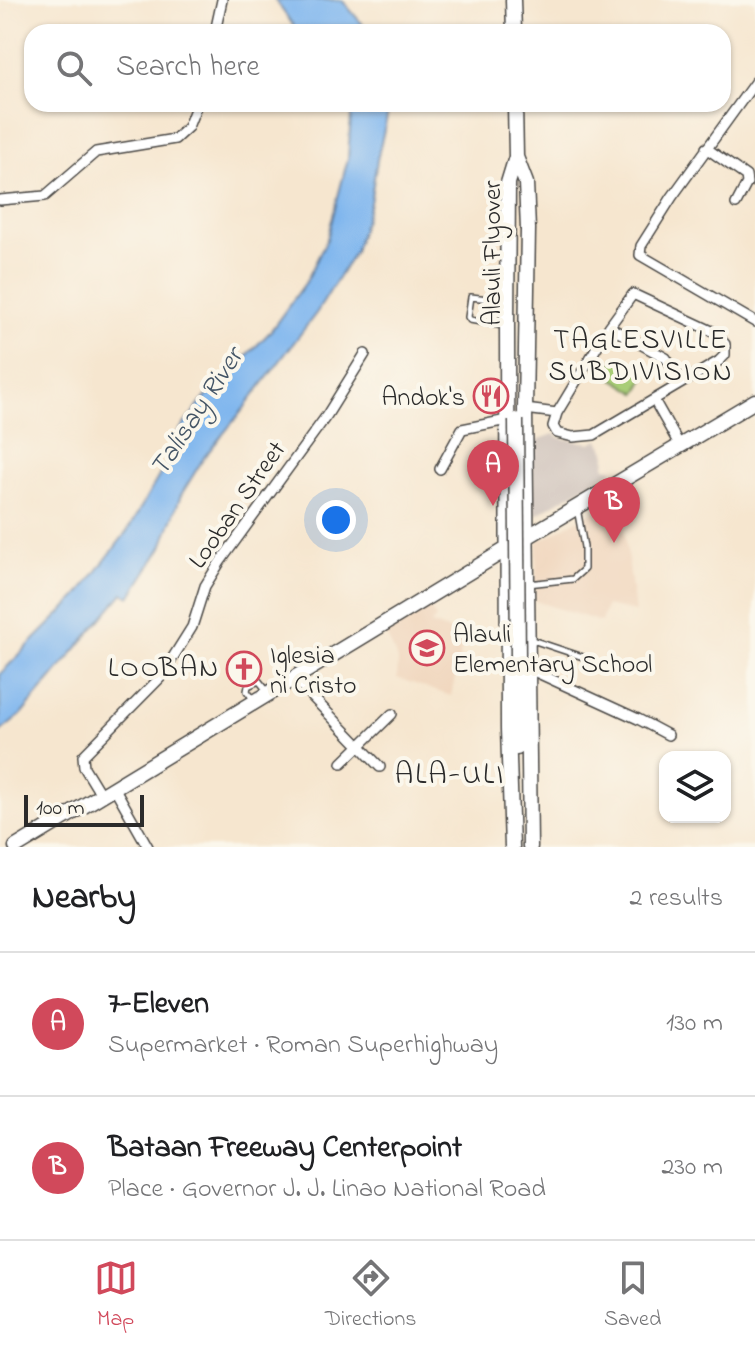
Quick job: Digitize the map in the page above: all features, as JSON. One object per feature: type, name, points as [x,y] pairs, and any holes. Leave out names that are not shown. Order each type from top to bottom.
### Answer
[{"type":"main road","points":[[513,0],[514,24]]},
{"type":"main road","points":[[515,112],[516,157],[508,183],[507,327],[527,537],[528,639],[524,663],[530,847]]},
{"type":"main road","name":"Alauli Flyover","points":[[516,157],[524,847]]},
{"type":"main road","points":[[16,847],[755,401]]},
{"type":"main road","points":[[515,847],[508,729],[508,548],[517,418]]},
{"type":"main road","name":"Alauli Flyover","points":[[515,847],[524,663]]},
{"type":"street","points":[[217,24],[222,0]]},
{"type":"street","points":[[755,82],[706,148],[641,246],[640,255],[755,322]]},
{"type":"street","points":[[0,200],[45,196],[96,152],[175,139],[188,127],[194,112]]},
{"type":"street","points":[[706,148],[746,176],[747,183],[736,204]]},
{"type":"street","points":[[633,294],[719,336],[725,344],[723,358],[682,382],[600,433],[583,438],[553,430],[557,413],[609,327],[633,294]]},
{"type":"street","points":[[609,327],[666,358],[682,382]]},
{"type":"street","name":"Looban Street","points":[[108,791],[84,767],[83,756],[160,678],[192,627],[205,586],[220,562],[327,415],[365,354]]},
{"type":"street","points":[[654,400],[680,446]]},
{"type":"street","points":[[440,469],[462,429],[557,413]]},
{"type":"street","points":[[524,663],[668,735]]},
{"type":"street","points":[[294,678],[380,767]]},
{"type":"street","points":[[342,763],[392,714]]},
{"type":"street","points":[[108,791],[148,847]]},
{"type":"lane","points":[[507,301],[473,296],[468,317],[470,320],[507,327]]},
{"type":"lane","points":[[528,584],[573,579],[584,569],[584,547],[576,507]]},
{"type":"lane","points":[[528,639],[583,657]]},
{"type":"shaded area","points":[[554,434],[589,443],[599,440],[606,453],[605,467],[614,469],[534,516],[532,442]]},
{"type":"shaded area","points":[[620,497],[635,612],[606,606],[601,622],[535,601],[537,542]]},
{"type":"shaded area","name":"Alauli Elementary School","points":[[427,604],[436,618],[431,624],[464,636],[451,696],[397,678],[398,661],[384,629]]},
{"type":"green space","points":[[615,358],[646,377],[637,393],[605,374]]},
{"type":"water","points":[[275,0],[342,0],[362,24],[292,24]]},
{"type":"water","name":"Talisay River","points":[[350,112],[388,112],[370,203],[355,251],[317,312],[205,456],[181,495],[162,547],[130,597],[123,593],[21,715],[0,732],[0,674],[78,596],[128,530],[171,455],[173,439],[204,399],[269,333],[306,282],[327,239],[348,158]]},
{"type":"place","name":"Andok's","points":[[491,396]]},
{"type":"place","name":"7-Eleven","points":[[493,506]]},
{"type":"place","name":"Bataan Freeway Centerpoint","points":[[614,543]]},
{"type":"place","name":"Alauli Elementary School","points":[[427,648]]},
{"type":"place","name":"Iglesia ni Cristo","points":[[244,669]]},
{"type":"district","name":"TAGLESVILLE SUBDIVISION","points":[[641,354]]},
{"type":"district","name":"LOOBAN","points":[[164,666]]},
{"type":"district","name":"ALA-ULI","points":[[450,773]]}]
